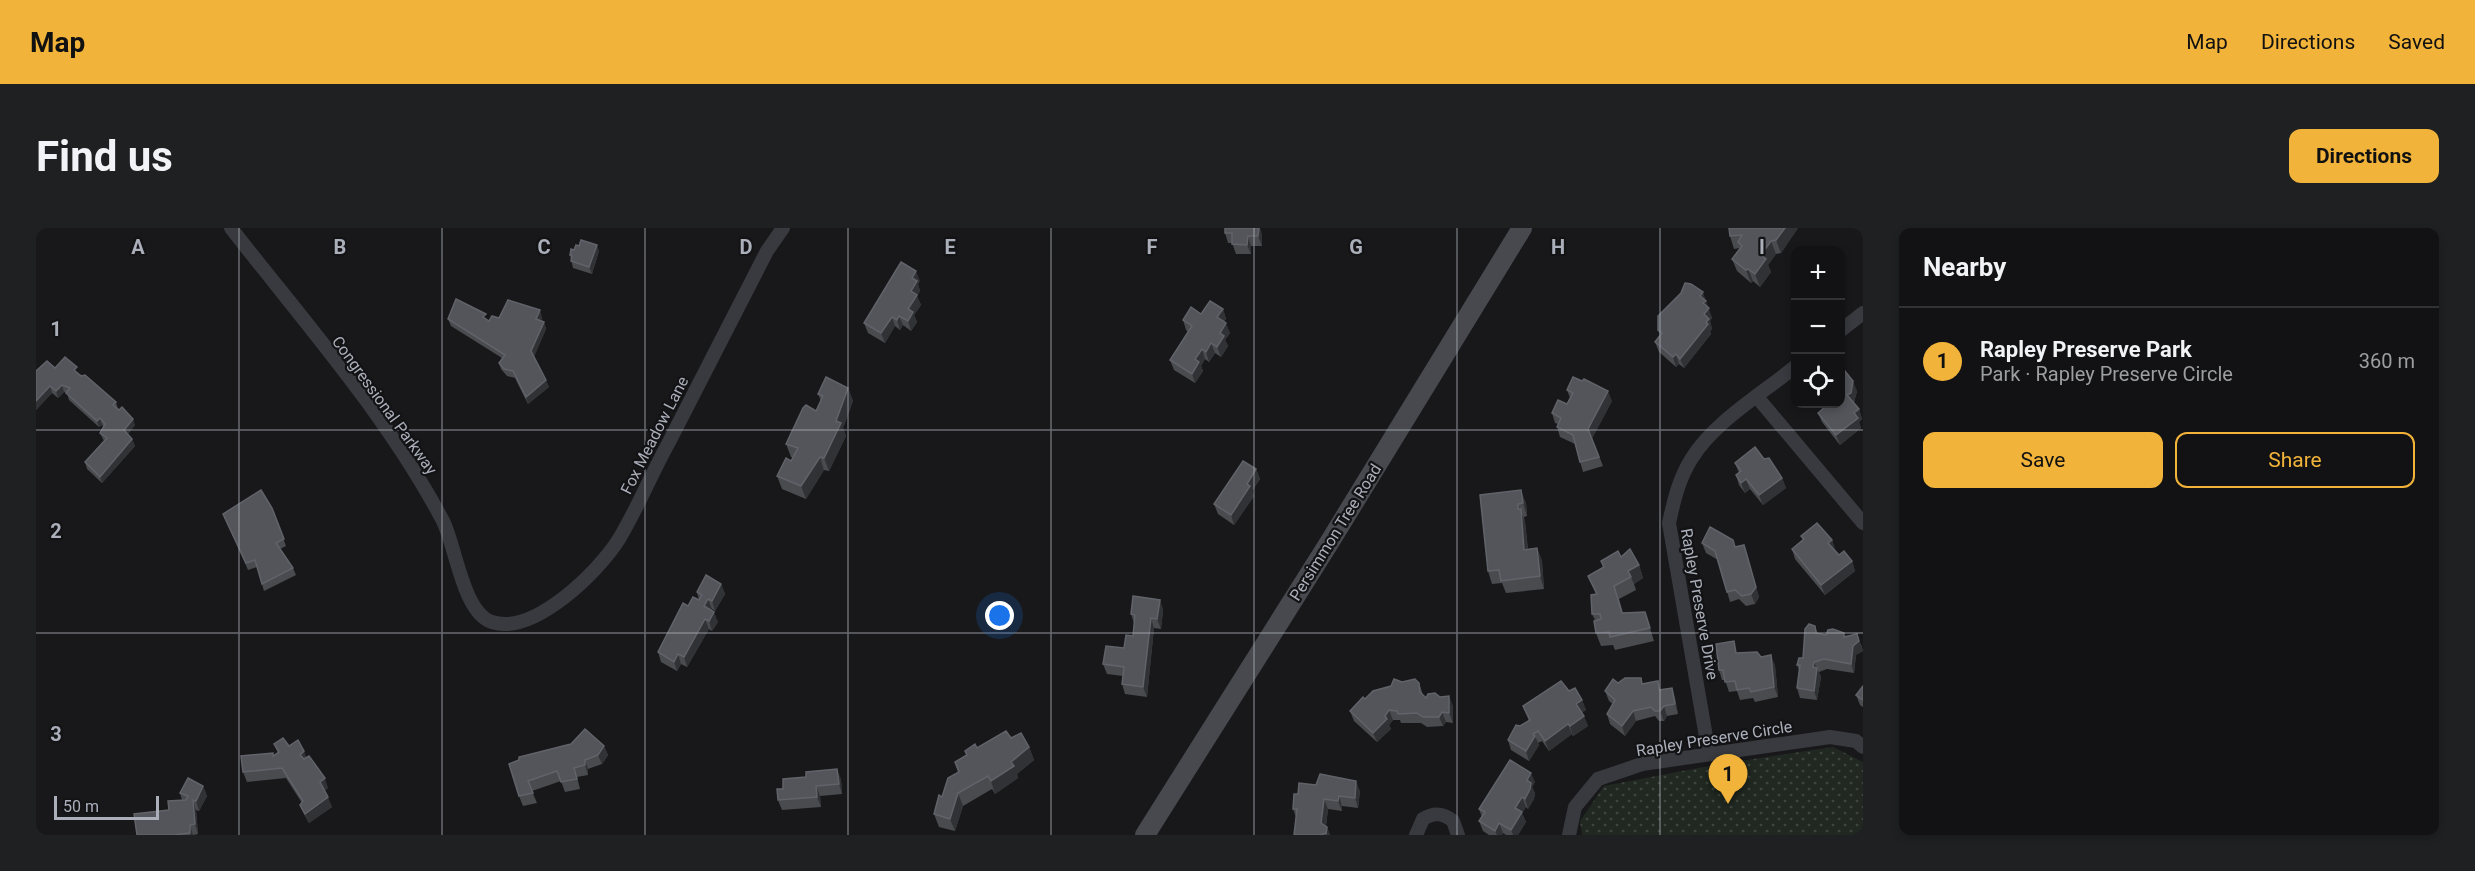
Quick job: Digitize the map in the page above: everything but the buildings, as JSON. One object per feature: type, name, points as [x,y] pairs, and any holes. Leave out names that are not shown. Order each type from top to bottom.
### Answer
[{"type":"main road","name":"Persimmon Tree Road","points":[[1145,835],[1329,543],[1522,228]]},
{"type":"street","name":"Congressional Parkway","points":[[231,228],[381,421],[420,477],[451,536],[471,606],[492,622],[518,622]]},
{"type":"street","name":"Fox Meadow Lane","points":[[518,622],[551,607],[570,594],[618,540],[767,251],[783,228]]},
{"type":"street","points":[[1845,327],[1863,313]]},
{"type":"street","name":"Rapley Preserve Drive","points":[[1709,754],[1669,523],[1676,491],[1692,457],[1714,431],[1791,370]]},
{"type":"street","points":[[1757,397],[1863,523]]},
{"type":"street","name":"Rapley Preserve Circle","points":[[1569,835],[1575,807],[1598,778],[1642,764],[1830,737],[1856,741],[1863,747]]},
{"type":"street","points":[[1416,835],[1423,819],[1441,814],[1453,821],[1458,835]]},
{"type":"shaded area","points":[[1833,747],[1863,762],[1863,835],[1582,835],[1580,821],[1604,786],[1714,765]]},
{"type":"place","name":"Rapley Preserve Park","points":[[1728,804]]}]
